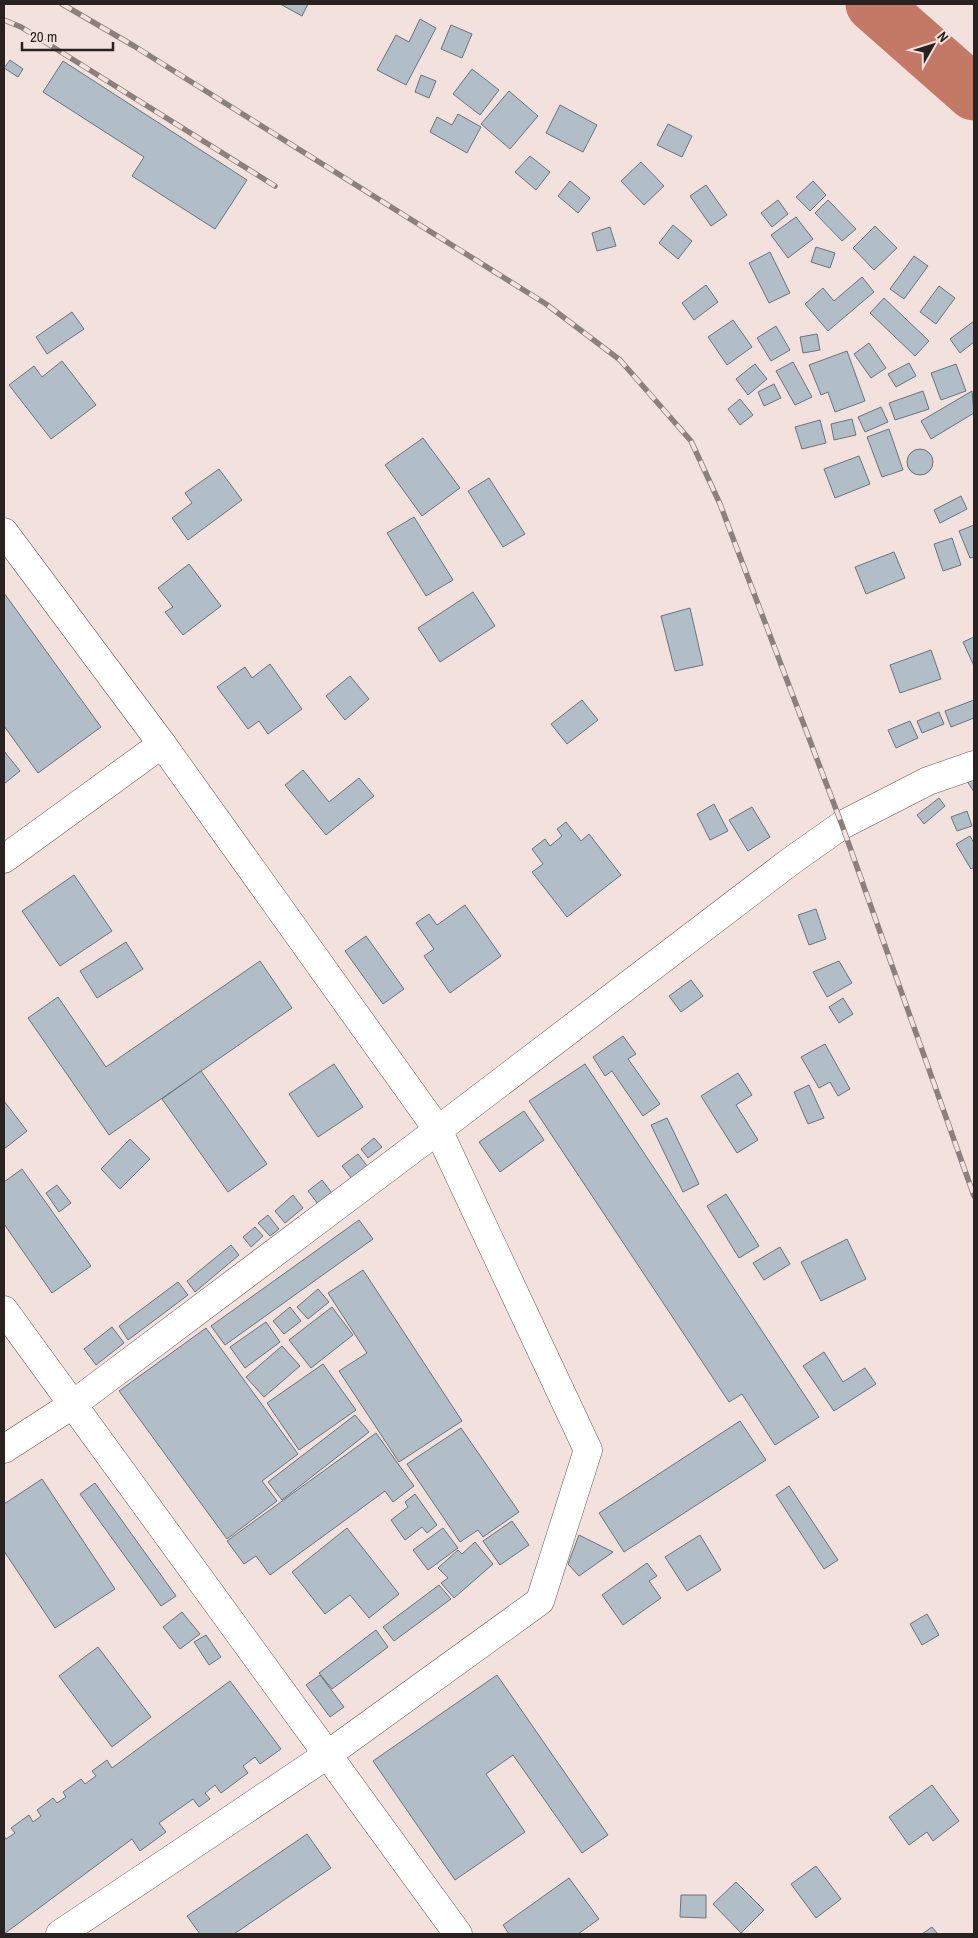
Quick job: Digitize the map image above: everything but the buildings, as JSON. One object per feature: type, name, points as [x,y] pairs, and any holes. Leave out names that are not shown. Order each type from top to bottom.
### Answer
[{"type":"street","points":[[4,532],[162,744],[438,1130],[588,1450],[540,1601],[326,1755],[60,1934]]},
{"type":"street","points":[[4,859],[162,744]]},
{"type":"street","points":[[4,1449],[72,1405],[438,1130],[791,861],[842,825],[928,781],[974,764]]},
{"type":"street","points":[[4,1310],[458,1934]]},
{"type":"waterway","points":[[873,4],[974,93]]},
{"type":"railway","points":[[62,4],[134,46],[546,304],[620,360],[691,441],[720,504],[842,825],[974,1196]]},
{"type":"railway","points":[[4,20],[21,27],[275,186]]}]
